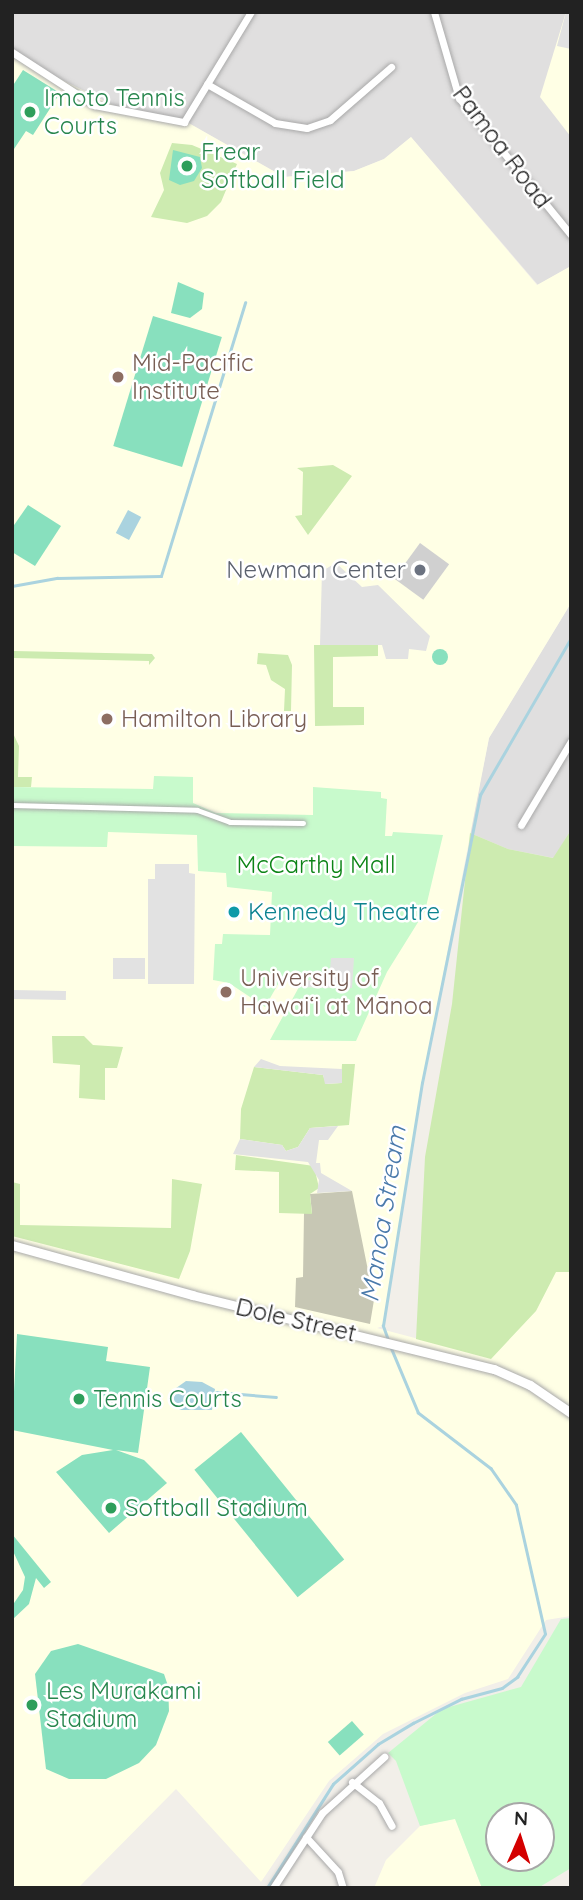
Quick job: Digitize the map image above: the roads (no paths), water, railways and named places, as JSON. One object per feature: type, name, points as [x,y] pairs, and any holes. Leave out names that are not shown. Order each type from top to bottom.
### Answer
[{"type":"street","points":[[12,52],[94,105],[184,122],[251,12]]},
{"type":"street","name":"Pamoa Road","points":[[434,12],[459,98],[571,235]]},
{"type":"street","points":[[207,84],[275,123],[307,128],[330,120],[391,67]]},
{"type":"street","points":[[521,825],[571,741]]},
{"type":"street","points":[[12,805],[194,810],[230,822],[303,823]]},
{"type":"street","name":"Dole Street","points":[[12,1245],[192,1295],[494,1369],[530,1385],[571,1413]]},
{"type":"street","points":[[274,1888],[306,1838],[352,1782],[384,1757]]},
{"type":"street","points":[[352,1782],[379,1803],[391,1826]]},
{"type":"street","points":[[306,1838],[338,1871],[343,1888]]},
{"type":"water","points":[[128,510],[141,517],[129,540],[116,533]]},
{"type":"water","points":[[186,1381],[202,1382],[215,1389],[212,1410],[181,1410],[172,1406],[172,1391]]},
{"type":"waterway","points":[[12,586],[57,578],[161,576],[245,303]]},
{"type":"waterway","name":"Manoa Stream","points":[[388,1340],[383,1326],[422,1083],[480,795],[571,638]]},
{"type":"waterway","name":"Manoa Stream","points":[[267,1888],[333,1784],[378,1744],[413,1723],[461,1699],[502,1688],[517,1677],[545,1634],[516,1505],[491,1469],[418,1413],[390,1346]]},
{"type":"waterway","points":[[216,1392],[276,1397]]},
{"type":"place","name":"Imoto Tennis Courts","points":[[30,112]]},
{"type":"place","name":"Frear Softball Field","points":[[187,166]]},
{"type":"place","name":"Mid-Pacific Institute","points":[[118,377]]},
{"type":"place","name":"Newman Center","points":[[420,570]]},
{"type":"place","name":"Hamilton Library","points":[[107,719]]},
{"type":"place","name":"Kennedy Theatre","points":[[234,912]]},
{"type":"place","name":"University of Hawaiʻi at Mānoa","points":[[226,992]]},
{"type":"place","name":"Tennis Courts","points":[[79,1399]]},
{"type":"place","name":"Softball Stadium","points":[[111,1508]]},
{"type":"place","name":"Les Murakami Stadium","points":[[32,1705]]},
{"type":"park label","name":"McCarthy Mall","points":[[316,865]]}]
